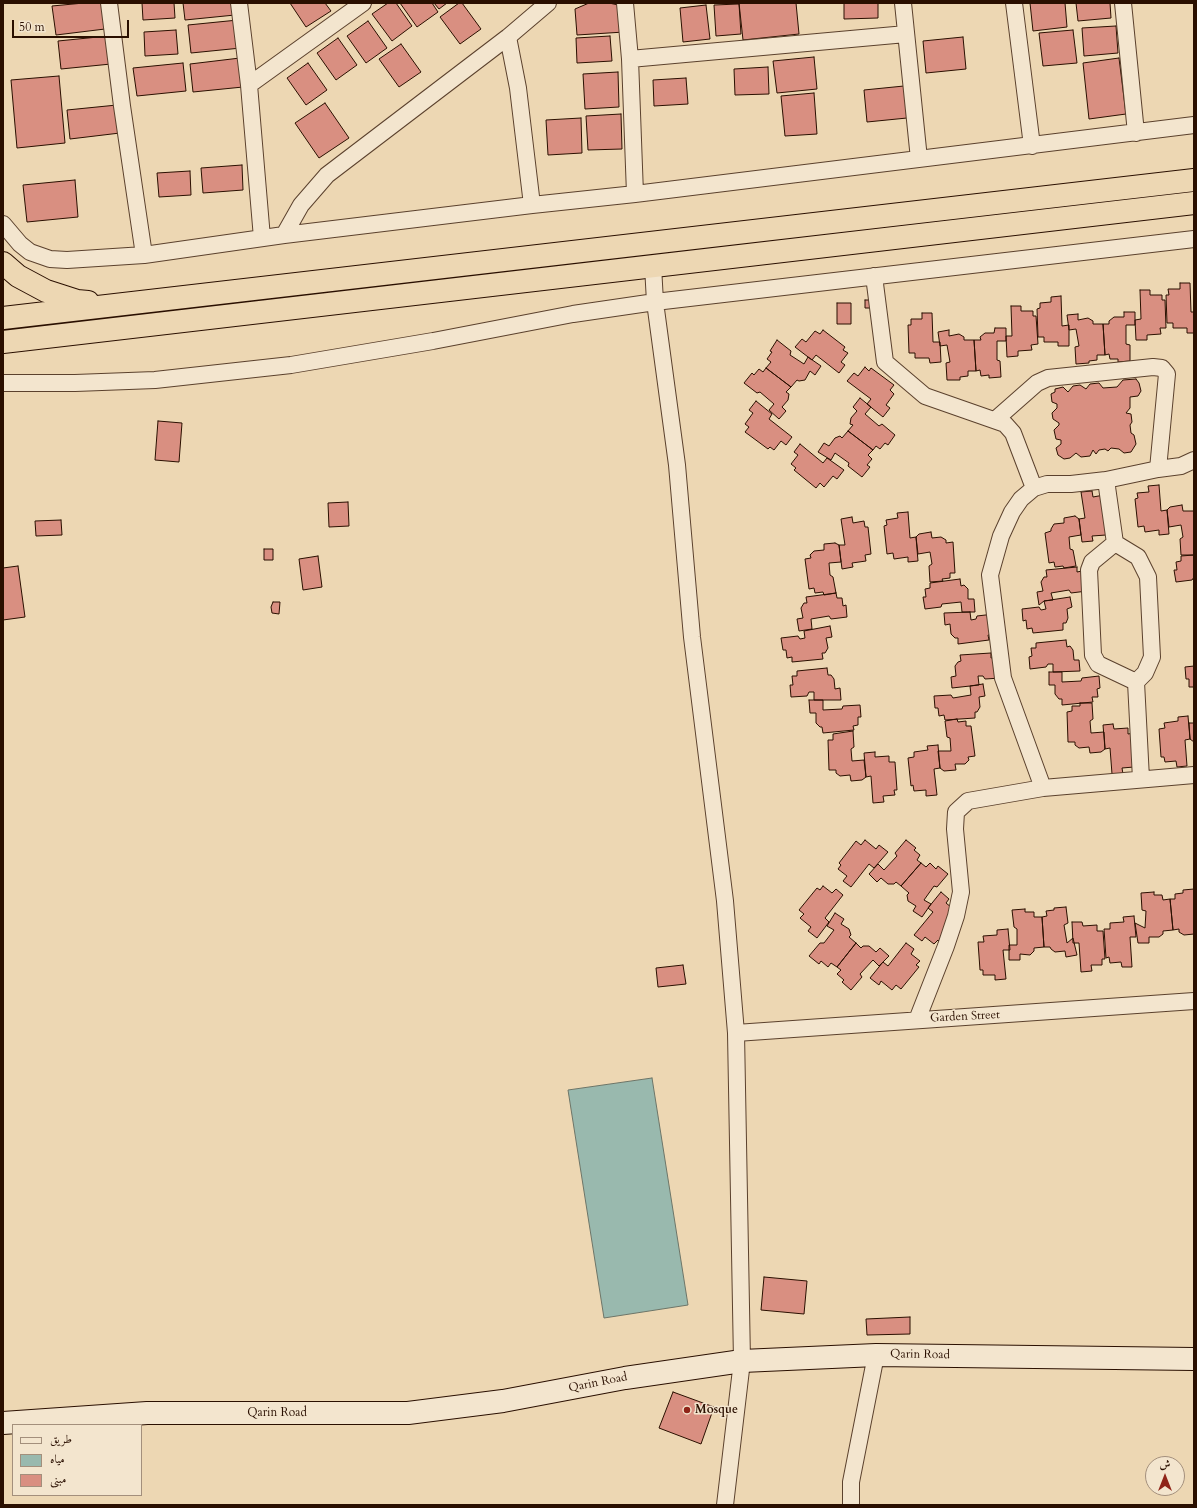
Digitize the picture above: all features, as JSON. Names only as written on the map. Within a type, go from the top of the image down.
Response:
[{"type":"highway","points":[[3,318],[1194,180]]},
{"type":"highway","points":[[3,342],[1194,203]]},
{"type":"highway","points":[[3,263],[18,276],[46,291],[77,301],[109,305]]},
{"type":"main road","name":"Qarin Road","points":[[3,1423],[147,1413],[408,1413],[488,1404],[625,1378],[742,1361],[876,1355],[1194,1359]]},
{"type":"street","points":[[110,3],[122,106],[144,255]]},
{"type":"street","points":[[239,3],[249,85],[262,238]]},
{"type":"street","points":[[249,85],[363,3]]},
{"type":"street","points":[[284,235],[301,205],[327,175],[508,37],[548,3]]},
{"type":"street","points":[[625,3],[630,59],[635,194]]},
{"type":"street","points":[[903,3],[919,159]]},
{"type":"street","points":[[1014,3],[1032,146]]},
{"type":"street","points":[[1122,3],[1136,133]]},
{"type":"street","points":[[630,59],[906,34]]},
{"type":"street","points":[[508,37],[518,88],[532,205]]},
{"type":"street","points":[[3,224],[20,244],[30,252],[50,259],[67,260],[144,255],[284,235],[635,194],[1194,125]]},
{"type":"street","points":[[3,383],[75,383],[155,380],[291,365],[433,341],[573,314],[655,302],[1194,240]]},
{"type":"street","points":[[653,266],[655,302],[677,465],[692,637],[725,900],[736,1033],[742,1361],[725,1505]]},
{"type":"street","points":[[874,276],[885,362],[925,396],[1005,424],[1013,433],[1034,488]]},
{"type":"street","points":[[995,420],[1037,383],[1048,378],[1153,367],[1162,368],[1167,374],[1158,468]]},
{"type":"street","points":[[1043,788],[1003,678],[990,576],[1001,536],[1012,512],[1021,499],[1034,488],[1048,484],[1071,484],[1106,480],[1158,468],[1181,466],[1194,460]]},
{"type":"street","points":[[1106,480],[1115,544]]},
{"type":"street","points":[[1115,544],[1092,562],[1089,570],[1093,655],[1098,664],[1136,682]]},
{"type":"street","points":[[1115,544],[1138,557],[1148,576],[1152,657],[1145,673],[1136,682],[1141,779]]},
{"type":"street","points":[[918,1020],[956,916],[961,892],[955,829],[956,812],[968,801],[1043,788],[1194,774]]},
{"type":"street","name":"Garden Street","points":[[736,1033],[1194,1001]]},
{"type":"street","points":[[851,1505],[852,1482],[876,1355]]},
{"type":"water","points":[[652,1078],[688,1305],[604,1318],[568,1090]]},
{"type":"building","points":[[103,3],[105,29],[56,35],[52,6]]},
{"type":"building","points":[[142,3],[174,3],[175,18],[143,20]]},
{"type":"building","points":[[183,3],[234,3],[235,15],[185,20]]},
{"type":"building","points":[[290,3],[325,3],[331,11],[306,27]]},
{"type":"building","points":[[388,3],[396,3],[412,26],[392,41],[372,14]]},
{"type":"building","points":[[400,3],[432,3],[438,12],[417,27]]},
{"type":"building","points":[[434,3],[447,3],[439,9]]},
{"type":"building","points":[[459,3],[462,3],[481,29],[460,44],[440,17]]},
{"type":"building","points":[[589,3],[609,3],[623,6],[624,32],[577,35],[575,9]]},
{"type":"building","points":[[739,3],[796,3],[799,34],[743,40]]},
{"type":"building","points":[[844,3],[878,3],[878,18],[844,19]]},
{"type":"building","points":[[1030,3],[1065,3],[1067,27],[1033,31]]},
{"type":"building","points":[[1076,3],[1110,3],[1111,18],[1078,21]]},
{"type":"building","points":[[739,4],[741,34],[716,36],[714,5]]},
{"type":"building","points":[[706,5],[710,39],[683,42],[680,8]]},
{"type":"building","points":[[238,20],[241,48],[191,53],[188,25]]},
{"type":"building","points":[[368,21],[387,48],[366,63],[347,36]]},
{"type":"building","points":[[1116,26],[1118,53],[1084,56],[1082,28]]},
{"type":"building","points":[[176,30],[178,54],[145,56],[144,32]]},
{"type":"building","points":[[1073,30],[1077,63],[1043,66],[1039,33]]},
{"type":"building","points":[[108,36],[111,64],[61,69],[58,41]]},
{"type":"building","points":[[610,36],[612,61],[577,63],[576,38]]},
{"type":"building","points":[[963,37],[966,69],[926,73],[923,41]]},
{"type":"building","points":[[338,38],[357,65],[336,80],[317,53]]},
{"type":"building","points":[[401,44],[421,72],[399,87],[379,59]]},
{"type":"building","points":[[814,57],[817,89],[777,93],[773,61]]},
{"type":"building","points":[[240,58],[243,87],[193,92],[190,64]]},
{"type":"building","points":[[1119,58],[1126,114],[1089,119],[1083,63]]},
{"type":"building","points":[[183,63],[186,91],[137,96],[133,68]]},
{"type":"building","points":[[308,63],[327,90],[306,105],[287,78]]},
{"type":"building","points":[[768,67],[769,94],[735,95],[734,69]]},
{"type":"building","points":[[618,72],[619,107],[585,109],[583,74]]},
{"type":"building","points":[[59,76],[65,143],[17,148],[11,80]]},
{"type":"building","points":[[686,78],[688,104],[654,106],[653,80]]},
{"type":"building","points":[[904,86],[907,118],[867,122],[864,90]]},
{"type":"building","points":[[814,93],[817,134],[785,136],[781,96]]},
{"type":"building","points":[[325,103],[349,138],[319,158],[295,123]]},
{"type":"building","points":[[117,105],[120,133],[70,139],[67,110]]},
{"type":"building","points":[[621,114],[622,149],[588,150],[586,116]]},
{"type":"building","points":[[581,118],[582,153],[548,155],[546,120]]},
{"type":"building","points":[[242,165],[243,190],[203,193],[201,168]]},
{"type":"building","points":[[190,171],[191,195],[159,197],[157,173]]},
{"type":"building","points":[[75,180],[78,217],[27,222],[23,185]]},
{"type":"building","points":[[1180,283],[1190,283],[1191,312],[1194,312],[1194,333],[1187,333],[1187,328],[1173,328],[1173,323],[1167,323],[1166,295],[1169,295],[1168,289],[1180,289]]},
{"type":"building","points":[[1140,290],[1150,290],[1150,295],[1162,295],[1162,300],[1165,300],[1166,328],[1160,328],[1161,334],[1147,335],[1147,340],[1136,340],[1135,320],[1141,319]]},
{"type":"building","points":[[1061,296],[1062,326],[1069,325],[1069,346],[1058,346],[1058,342],[1044,342],[1044,337],[1038,337],[1037,309],[1040,308],[1040,303],[1051,302],[1051,297]]},
{"type":"building","points":[[865,300],[876,300],[876,308],[865,308]]},
{"type":"building","points":[[837,303],[851,303],[851,324],[837,324]]},
{"type":"building","points":[[1011,306],[1021,306],[1021,311],[1033,311],[1033,316],[1036,316],[1038,344],[1031,345],[1032,350],[1018,351],[1018,356],[1007,357],[1006,336],[1012,336]]},
{"type":"building","points":[[1124,312],[1135,312],[1135,325],[1126,325],[1126,344],[1130,345],[1130,361],[1118,362],[1118,359],[1110,359],[1109,354],[1105,355],[1103,324],[1109,324],[1109,321],[1114,317],[1124,317]]},
{"type":"building","points":[[922,313],[932,313],[933,342],[940,342],[941,362],[930,363],[929,358],[915,358],[915,353],[909,353],[908,325],[911,325],[911,319],[922,319]]},
{"type":"building","points":[[1078,314],[1078,320],[1088,318],[1093,321],[1093,324],[1103,324],[1105,355],[1097,355],[1097,360],[1089,361],[1089,363],[1076,364],[1075,347],[1079,346],[1076,329],[1069,330],[1067,315]]},
{"type":"building","points":[[995,328],[1006,328],[1006,341],[997,341],[997,360],[1000,361],[1001,377],[989,378],[989,375],[981,376],[980,370],[976,371],[974,340],[981,340],[980,337],[985,333],[994,333]]},
{"type":"building","points":[[823,330],[845,347],[843,350],[848,353],[841,362],[845,365],[839,373],[816,355],[812,360],[795,347],[802,339],[806,342],[815,331],[820,334]]},
{"type":"building","points":[[949,330],[949,336],[959,334],[964,337],[964,340],[974,340],[976,371],[968,371],[968,376],[960,377],[960,380],[947,380],[946,363],[950,362],[947,345],[940,346],[938,332]]},
{"type":"building","points":[[777,340],[791,351],[790,355],[804,364],[808,357],[821,366],[815,375],[810,371],[805,380],[797,380],[791,387],[766,368],[771,362],[767,359],[772,352],[770,351]]},
{"type":"building","points":[[865,367],[869,371],[871,368],[894,385],[890,390],[894,394],[886,405],[890,408],[883,417],[867,404],[871,399],[847,381],[854,373],[858,376]]},
{"type":"building","points":[[766,368],[791,387],[786,392],[789,394],[788,400],[782,407],[786,411],[779,419],[769,410],[774,404],[760,392],[757,393],[744,383],[752,373],[754,375],[759,369],[763,372]]},
{"type":"building","points":[[1136,379],[1139,383],[1141,391],[1138,396],[1130,397],[1130,408],[1126,413],[1131,414],[1131,433],[1134,435],[1136,444],[1131,452],[1124,453],[1119,449],[1111,448],[1108,451],[1105,449],[1099,450],[1096,454],[1093,450],[1090,456],[1081,457],[1076,453],[1070,458],[1064,459],[1058,455],[1056,448],[1061,444],[1061,440],[1056,439],[1054,430],[1059,423],[1053,419],[1052,413],[1057,408],[1057,404],[1052,402],[1051,394],[1055,392],[1055,389],[1063,387],[1068,392],[1073,386],[1080,385],[1086,389],[1090,384],[1099,383],[1103,388],[1117,387],[1123,380]]},
{"type":"building","points":[[860,398],[871,407],[865,414],[879,426],[882,424],[895,435],[888,445],[885,443],[880,449],[876,446],[873,450],[848,431],[853,425],[850,424],[851,418],[857,411],[853,407]]},
{"type":"building","points":[[756,401],[772,414],[769,419],[792,437],[786,445],[781,441],[774,450],[770,447],[768,449],[745,432],[749,427],[745,424],[753,413],[749,410]]},
{"type":"building","points":[[158,421],[182,423],[179,462],[155,460]]},
{"type":"building","points":[[848,431],[873,450],[868,455],[872,459],[867,465],[870,467],[862,477],[848,466],[849,463],[835,453],[831,460],[818,452],[824,443],[829,446],[835,438],[840,436],[842,438]]},
{"type":"building","points":[[800,444],[823,463],[827,458],[844,470],[837,479],[833,476],[824,487],[820,483],[816,488],[794,470],[796,468],[791,464],[798,455],[794,452]]},
{"type":"building","points":[[1159,485],[1161,511],[1167,510],[1169,534],[1159,535],[1159,530],[1145,532],[1144,526],[1138,527],[1135,499],[1138,498],[1137,493],[1149,492],[1148,486]]},
{"type":"building","points":[[1092,491],[1093,497],[1104,495],[1106,535],[1092,536],[1093,541],[1082,542],[1079,519],[1085,518],[1081,492]]},
{"type":"building","points":[[348,502],[349,526],[329,527],[328,503]]},
{"type":"building","points":[[1182,505],[1183,511],[1194,511],[1194,555],[1181,555],[1180,539],[1183,537],[1181,525],[1169,527],[1167,510],[1170,507]]},
{"type":"building","points":[[908,512],[910,538],[916,537],[918,561],[908,562],[908,557],[894,559],[893,553],[887,554],[884,526],[887,525],[886,520],[898,518],[897,513]]},
{"type":"building","points":[[1075,516],[1079,519],[1081,535],[1069,537],[1070,549],[1073,550],[1076,566],[1064,568],[1063,566],[1055,567],[1054,562],[1049,563],[1045,533],[1051,531],[1054,524],[1064,523],[1064,518]]},
{"type":"building","points":[[852,517],[853,523],[864,521],[865,527],[868,527],[871,554],[865,555],[866,561],[852,563],[853,567],[842,569],[839,545],[845,545],[841,519]]},
{"type":"building","points":[[61,520],[62,535],[36,536],[35,521]]},
{"type":"building","points":[[931,532],[932,538],[941,537],[946,540],[946,543],[953,542],[955,573],[950,573],[950,578],[942,579],[943,581],[930,582],[929,566],[932,564],[930,552],[918,554],[916,537],[919,534]]},
{"type":"building","points":[[835,543],[839,545],[841,562],[829,563],[830,575],[833,577],[836,593],[824,595],[823,592],[815,593],[814,588],[809,589],[805,559],[811,558],[810,555],[814,551],[824,550],[824,544]]},
{"type":"building","points":[[264,549],[273,549],[273,560],[264,560]]},
{"type":"building","points":[[1194,555],[1194,577],[1192,580],[1176,582],[1174,570],[1177,570],[1176,562],[1181,561],[1181,556]]},
{"type":"building","points":[[318,556],[322,587],[303,590],[299,559]]},
{"type":"building","points":[[18,566],[25,617],[3,620],[3,568]]},
{"type":"building","points":[[1077,567],[1077,572],[1082,571],[1087,591],[1071,593],[1069,590],[1051,593],[1053,600],[1044,601],[1039,605],[1037,592],[1043,591],[1041,582],[1044,577],[1047,577],[1046,570]]},
{"type":"building","points":[[960,579],[961,586],[964,585],[968,589],[968,599],[974,599],[975,612],[962,612],[961,602],[942,604],[941,607],[925,609],[923,597],[926,597],[925,589],[930,588],[930,583]]},
{"type":"building","points":[[836,593],[837,598],[842,598],[843,606],[846,605],[847,617],[831,619],[829,616],[811,619],[812,629],[799,631],[797,619],[803,618],[801,608],[804,603],[807,603],[806,597]]},
{"type":"building","points":[[1070,597],[1072,607],[1067,609],[1068,618],[1066,623],[1063,623],[1063,630],[1033,633],[1032,628],[1027,629],[1026,620],[1023,621],[1022,609],[1039,607],[1041,610],[1046,609],[1044,601]]},
{"type":"building","points":[[273,602],[280,602],[279,614],[272,613],[271,607]]},
{"type":"building","points":[[970,612],[971,620],[976,619],[977,616],[994,614],[993,635],[988,635],[989,640],[958,644],[958,638],[955,638],[951,634],[950,624],[945,625],[944,613]]},
{"type":"building","points":[[830,626],[832,637],[826,638],[828,648],[825,653],[822,653],[823,659],[792,662],[792,657],[787,658],[786,650],[783,650],[781,638],[798,636],[800,639],[805,638],[804,631]]},
{"type":"building","points":[[1066,640],[1067,647],[1070,646],[1073,650],[1074,660],[1079,660],[1080,671],[1053,672],[1053,664],[1048,664],[1046,667],[1030,669],[1029,657],[1032,656],[1031,648],[1036,648],[1036,643]]},
{"type":"building","points":[[991,653],[991,658],[997,657],[1001,678],[985,679],[983,676],[978,676],[979,685],[952,688],[951,677],[956,676],[955,666],[961,661],[960,655]]},
{"type":"building","points":[[1194,666],[1194,687],[1189,687],[1189,679],[1186,679],[1185,667]]},
{"type":"building","points":[[827,668],[828,675],[831,675],[834,679],[835,689],[840,688],[841,700],[814,700],[814,692],[809,692],[807,696],[791,697],[790,685],[793,685],[792,676],[797,676],[797,671]]},
{"type":"building","points":[[1049,672],[1062,672],[1062,682],[1081,681],[1082,678],[1099,676],[1100,688],[1097,689],[1098,697],[1092,697],[1093,702],[1062,705],[1062,699],[1059,699],[1055,694],[1055,685],[1049,685]]},
{"type":"building","points":[[983,684],[985,696],[979,697],[980,707],[977,712],[975,712],[975,718],[945,720],[944,715],[939,716],[938,708],[935,708],[934,696],[951,695],[953,698],[971,695],[970,686]]},
{"type":"building","points":[[809,700],[823,700],[823,710],[842,709],[843,706],[860,705],[861,717],[858,717],[858,725],[853,726],[854,730],[823,733],[822,727],[816,723],[816,713],[810,713]]},
{"type":"building","points":[[1080,703],[1092,703],[1093,719],[1090,721],[1091,733],[1104,732],[1105,749],[1101,752],[1090,753],[1089,747],[1079,748],[1075,745],[1075,742],[1068,742],[1067,712],[1072,711],[1072,706],[1080,706]]},
{"type":"building","points":[[1188,716],[1190,739],[1185,740],[1187,766],[1177,767],[1176,761],[1165,762],[1164,757],[1161,757],[1159,729],[1165,728],[1164,723],[1178,721],[1178,717]]},
{"type":"building","points":[[957,719],[958,722],[966,721],[966,726],[971,726],[975,756],[968,757],[969,760],[965,764],[955,764],[956,770],[944,771],[940,768],[938,751],[951,751],[950,738],[947,737],[945,721]]},
{"type":"building","points":[[1189,723],[1194,723],[1194,742],[1190,739]]},
{"type":"building","points":[[1113,724],[1114,729],[1128,728],[1128,734],[1134,733],[1134,767],[1122,768],[1123,774],[1112,774],[1110,748],[1105,749],[1103,725]]},
{"type":"building","points":[[853,731],[854,747],[851,749],[852,761],[864,760],[866,777],[862,780],[851,781],[850,775],[840,776],[836,773],[836,770],[829,770],[828,740],[833,740],[833,734]]},
{"type":"building","points":[[938,745],[940,768],[934,769],[937,795],[926,796],[926,790],[914,791],[913,785],[911,786],[908,758],[914,757],[914,752],[928,750],[927,746]]},
{"type":"building","points":[[875,752],[875,757],[889,756],[889,762],[895,762],[897,790],[894,790],[895,795],[883,796],[884,802],[873,803],[871,776],[866,777],[864,753]]},
{"type":"building","points":[[865,840],[876,849],[879,845],[888,852],[874,868],[869,864],[851,887],[843,881],[847,876],[838,869],[841,865],[839,863],[856,841],[861,845]]},
{"type":"building","points":[[906,840],[916,848],[914,850],[920,855],[917,860],[921,863],[901,886],[896,882],[894,884],[888,884],[881,878],[877,882],[869,874],[878,864],[884,870],[897,856],[895,853]]},
{"type":"building","points":[[921,863],[926,867],[930,863],[936,869],[938,866],[948,874],[937,887],[934,886],[924,900],[931,904],[922,917],[913,911],[916,906],[908,901],[907,895],[909,893],[901,886]]},
{"type":"building","points":[[823,886],[832,893],[836,889],[843,895],[825,918],[829,922],[817,938],[808,931],[811,927],[800,918],[804,914],[799,910],[817,888],[820,890]]},
{"type":"building","points":[[1194,889],[1194,934],[1184,935],[1179,932],[1179,929],[1173,930],[1170,899],[1175,899],[1175,894],[1183,893],[1183,890]]},
{"type":"building","points":[[941,892],[949,899],[946,903],[957,912],[940,942],[938,940],[934,944],[925,937],[922,941],[914,935],[933,912],[928,908]]},
{"type":"building","points":[[1154,892],[1154,895],[1162,895],[1163,900],[1170,899],[1173,930],[1163,931],[1163,934],[1159,937],[1149,937],[1149,943],[1138,943],[1135,923],[1145,928],[1146,911],[1142,910],[1141,893]]},
{"type":"building","points":[[1066,907],[1068,923],[1064,925],[1067,943],[1073,938],[1077,955],[1066,957],[1065,951],[1055,952],[1050,947],[1044,947],[1042,917],[1047,916],[1046,911],[1054,910],[1054,908]]},
{"type":"building","points":[[1025,909],[1025,912],[1034,912],[1034,917],[1042,917],[1044,947],[1034,948],[1034,951],[1030,955],[1020,954],[1020,960],[1009,960],[1009,945],[1017,945],[1017,929],[1014,927],[1012,910]]},
{"type":"building","points":[[835,913],[844,919],[841,924],[849,929],[851,935],[849,937],[856,943],[837,967],[831,963],[828,967],[821,961],[819,964],[809,956],[820,943],[824,943],[834,930],[827,926]]},
{"type":"building","points":[[1134,916],[1136,937],[1130,937],[1132,967],[1122,967],[1121,962],[1110,963],[1109,957],[1106,958],[1104,929],[1110,929],[1110,923],[1124,922],[1123,917]]},
{"type":"building","points":[[1072,922],[1082,922],[1083,926],[1097,925],[1097,931],[1103,931],[1105,959],[1102,959],[1102,965],[1091,965],[1092,971],[1081,972],[1079,943],[1073,943]]},
{"type":"building","points":[[1008,929],[1010,950],[1003,950],[1006,979],[995,980],[995,975],[983,975],[983,970],[980,970],[978,942],[984,942],[983,936],[997,935],[997,930]]},
{"type":"building","points":[[856,943],[861,948],[863,946],[869,946],[876,952],[880,948],[889,956],[879,966],[873,960],[860,974],[862,977],[851,990],[842,982],[844,980],[837,974],[841,970],[837,967]]},
{"type":"building","points":[[906,943],[914,949],[911,954],[920,961],[916,965],[919,967],[901,989],[896,985],[892,990],[881,981],[879,985],[870,978],[883,962],[888,966]]},
{"type":"building","points":[[683,965],[686,984],[658,987],[656,968]]},
{"type":"building","points":[[764,1277],[807,1281],[804,1314],[761,1310]]},
{"type":"building","points":[[910,1317],[910,1334],[867,1335],[866,1319]]},
{"type":"building","points":[[673,1392],[714,1407],[701,1444],[659,1428]]},
{"type":"place","name":"Mosque","points":[[687,1410]]}]
